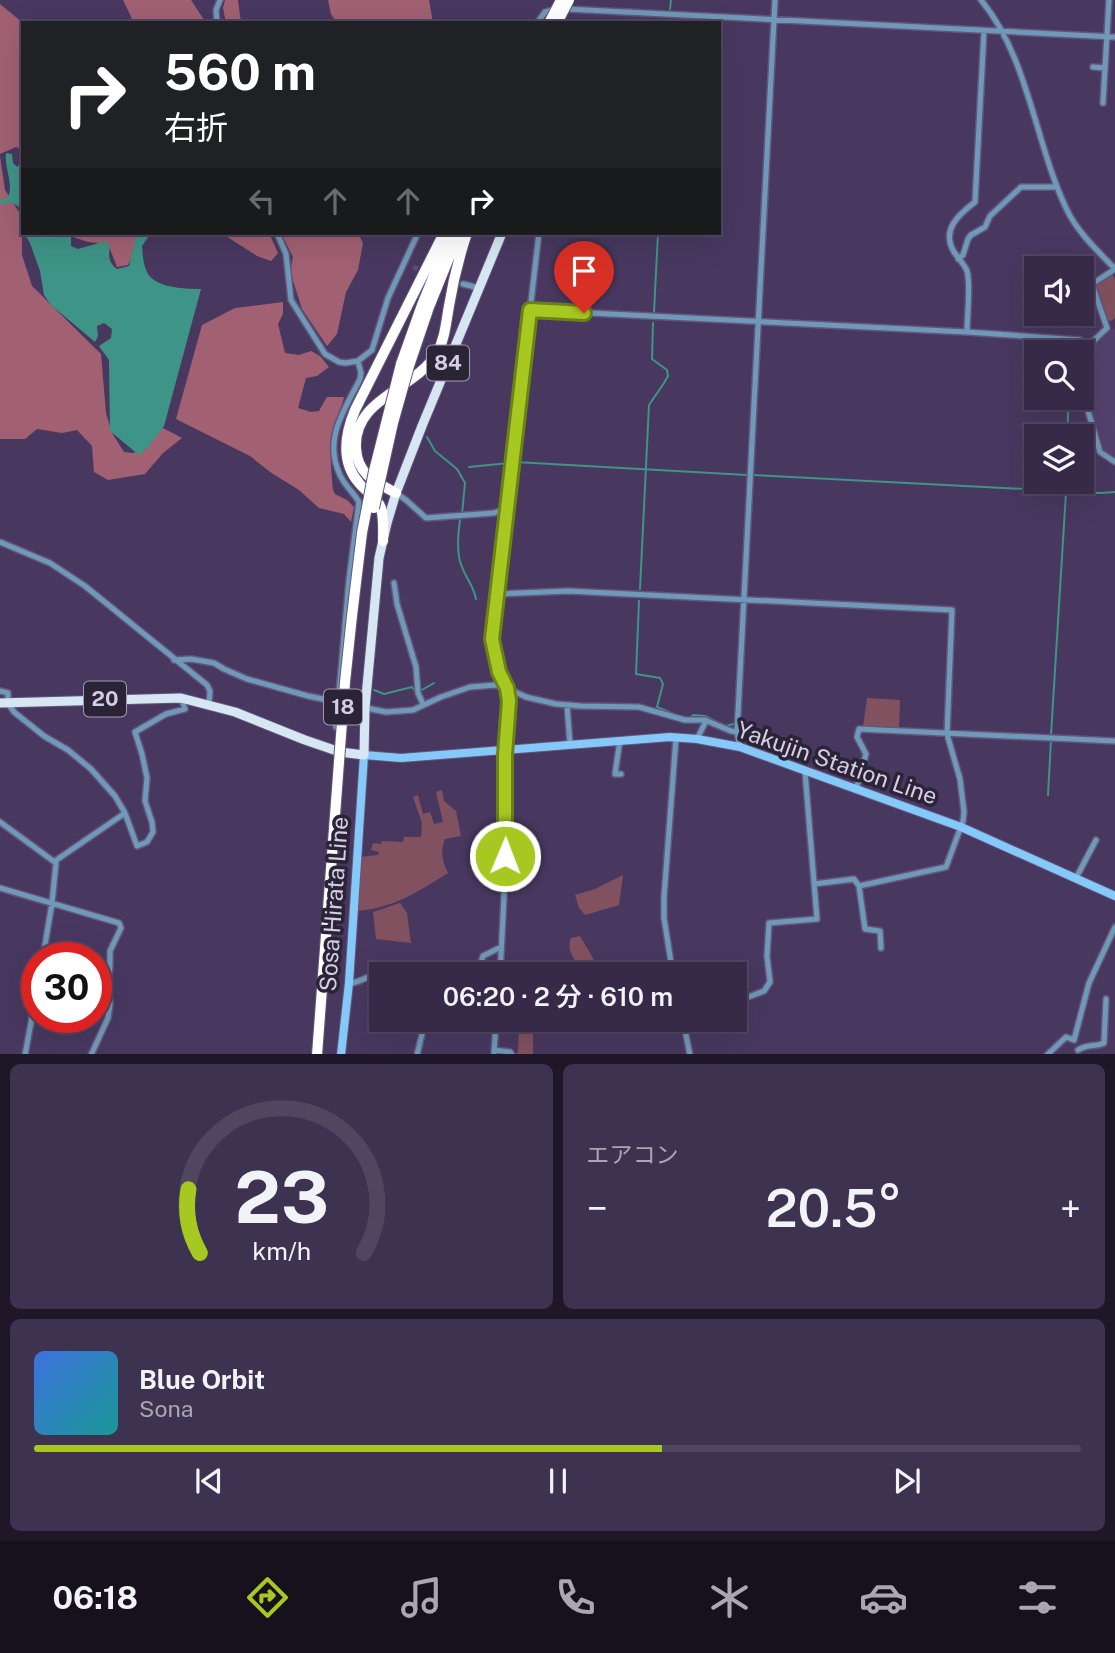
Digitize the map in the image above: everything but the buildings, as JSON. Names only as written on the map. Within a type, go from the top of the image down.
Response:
[{"type":"highway","points":[[550,21],[564,2]]},
{"type":"highway","points":[[559,21],[564,2]]},
{"type":"highway","points":[[383,541],[378,503],[359,485],[348,464],[345,450],[349,424],[443,235]]},
{"type":"highway","name":"18","points":[[317,1054],[345,682],[362,533],[386,422],[422,305],[450,235]]},
{"type":"highway","name":"18","points":[[323,1054],[351,680],[364,561],[405,365],[458,235]]},
{"type":"highway","points":[[396,494],[365,475],[357,457],[356,434],[366,414],[415,376],[436,354],[447,322],[459,256],[466,235]]},
{"type":"highway","points":[[369,493],[396,494]]},
{"type":"main road","name":"84","points":[[396,494],[501,235]]},
{"type":"main road","points":[[363,755],[379,558],[396,494]]},
{"type":"main road","name":"20","points":[[4,703],[181,698],[234,712],[328,748],[363,755]]},
{"type":"main road","name":"Yakujin Station Line","points":[[363,755],[401,758],[676,738],[740,747],[961,827],[1115,896]]},
{"type":"main road","name":"Sosa Hirata Line","points":[[341,1054],[349,983],[363,755]]},
{"type":"street","points":[[217,21],[216,10],[220,0]]},
{"type":"street","points":[[740,747],[737,732],[775,0]]},
{"type":"street","points":[[981,0],[1001,32],[1019,72],[1068,213],[1084,236],[1115,269],[1092,284],[1107,328]]},
{"type":"street","points":[[1103,103],[1109,0]]},
{"type":"street","points":[[538,21],[545,12],[564,2],[774,20],[1115,37]]},
{"type":"street","points":[[967,332],[967,270],[950,242],[951,229],[959,214],[975,202],[984,31]]},
{"type":"street","points":[[1093,67],[1105,68]]},
{"type":"street","points":[[958,259],[963,255],[971,235],[985,226],[990,216],[1021,187],[1057,187]]},
{"type":"street","points":[[278,235],[286,254],[291,300],[325,354],[339,362],[351,363],[368,354],[374,346],[388,298],[417,235]]},
{"type":"street","points":[[500,962],[506,835],[505,750],[509,701],[492,639],[539,235]]},
{"type":"street","points":[[404,264],[412,267]]},
{"type":"street","points":[[463,284],[479,288]]},
{"type":"street","points":[[530,310],[1080,340]]},
{"type":"street","points":[[1094,340],[1115,322]]},
{"type":"street","points":[[336,727],[359,502],[341,478],[333,440],[335,429],[362,373],[358,360]]},
{"type":"street","points":[[1088,410],[1100,452],[1115,462]]},
{"type":"street","points":[[396,494],[426,518],[494,513],[508,508]]},
{"type":"street","points":[[0,542],[50,563],[76,580],[207,685],[209,704]]},
{"type":"street","points":[[394,583],[397,604],[416,667],[418,693],[423,704]]},
{"type":"street","points":[[498,594],[568,592],[952,610],[947,734],[960,779],[964,812],[961,827],[946,867],[859,886]]},
{"type":"street","points":[[174,660],[191,659],[214,663],[247,678],[338,703],[386,712],[413,709],[470,687],[496,685],[526,697],[567,705],[639,707],[685,720],[706,720],[737,732]]},
{"type":"street","points":[[0,691],[8,693],[4,703],[44,736],[68,750],[115,796],[138,846],[147,842],[153,832],[145,801],[147,778],[135,732],[166,714],[185,709],[181,698]]},
{"type":"street","points":[[567,705],[570,744]]},
{"type":"street","points":[[697,739],[706,720]]},
{"type":"street","points":[[856,790],[866,754],[857,737],[859,729],[1115,741]]},
{"type":"street","points":[[671,962],[664,918],[664,897],[676,738]]},
{"type":"street","points":[[620,740],[615,774],[621,774]]},
{"type":"street","points":[[747,997],[764,991],[770,982],[767,956],[769,923],[817,919],[806,772]]},
{"type":"street","points":[[55,861],[125,813]]},
{"type":"street","points":[[0,821],[57,865],[46,942]]},
{"type":"street","points":[[1076,878],[1096,840]]},
{"type":"street","points":[[814,884],[854,878],[859,886],[864,929],[880,930],[881,948]]},
{"type":"street","points":[[0,888],[119,923],[121,928],[110,951],[108,1018],[91,1054]]},
{"type":"street","points":[[1106,999],[1104,1043],[1084,1046],[1078,1052],[1074,1040],[1089,983],[1115,927]]},
{"type":"street","points":[[1107,945],[1115,948]]},
{"type":"street","points":[[480,962],[483,956],[501,947]]},
{"type":"street","points":[[349,983],[369,976]]},
{"type":"street","points":[[417,1054],[423,1032]]},
{"type":"street","points":[[495,1032],[494,1052],[511,1054]]},
{"type":"street","points":[[685,1032],[690,1054]]},
{"type":"street","points":[[25,1054],[29,1033]]},
{"type":"street","points":[[1048,1054],[1066,1037],[1074,1040]]},
{"type":"shaded area","points":[[123,0],[191,0],[205,21],[133,21]]},
{"type":"shaded area","points":[[225,0],[238,0],[241,21],[226,21],[223,8]]},
{"type":"shaded area","points":[[328,0],[429,0],[433,21],[336,21]]},
{"type":"shaded area","points":[[0,4],[21,21],[21,149],[16,147],[0,154]]},
{"type":"shaded area","points":[[6,153],[12,154],[13,163],[17,167],[21,163],[21,210],[13,204],[1,205],[0,200],[8,197],[10,192]]},
{"type":"shaded area","points":[[0,156],[5,190],[21,215],[22,255],[32,286],[101,354],[106,413],[112,433],[124,452],[145,450],[154,434],[163,428],[182,438],[163,453],[145,474],[108,480],[94,472],[92,446],[77,430],[62,433],[37,429],[25,439],[0,439]]},
{"type":"shaded area","points":[[25,235],[71,235],[71,246],[78,249],[106,241],[110,246],[111,262],[117,269],[129,266],[136,236],[150,235],[142,246],[144,264],[152,279],[165,285],[201,289],[164,426],[139,455],[110,431],[109,360],[99,346],[111,338],[112,329],[104,323],[97,326],[98,336],[95,342],[51,305],[44,295],[40,271]]},
{"type":"shaded area","points":[[72,235],[142,235],[128,265],[117,267],[108,244]]},
{"type":"shaded area","points":[[224,235],[270,235],[278,253],[271,261],[257,256]]},
{"type":"shaded area","points":[[282,235],[359,235],[363,243],[358,270],[346,292],[337,334],[327,346],[302,309],[290,271],[293,257]]},
{"type":"shaded area","points":[[1112,274],[1115,279],[1115,318],[1111,321],[1107,320],[1096,288],[1097,283]]},
{"type":"shaded area","points":[[283,302],[283,314],[278,324],[285,353],[299,355],[311,351],[320,356],[329,367],[317,376],[306,378],[298,408],[311,412],[319,411],[327,397],[344,397],[333,428],[331,467],[335,494],[354,507],[351,522],[344,514],[319,508],[299,490],[250,456],[176,419],[202,325],[235,308]]},
{"type":"shaded area","points":[[1115,327],[1115,459],[1101,446],[1091,410],[1094,410],[1094,346]]},
{"type":"shaded area","points":[[867,698],[900,700],[899,729],[863,727]]},
{"type":"shaded area","points":[[442,790],[444,801],[456,811],[461,836],[445,839],[443,843],[442,856],[448,873],[395,902],[358,911],[361,857],[378,855],[379,852],[371,850],[373,843],[403,842],[404,837],[421,837],[422,823],[413,797],[418,795],[423,814],[430,812],[434,824],[443,822],[436,792]]},
{"type":"shaded area","points":[[623,875],[619,905],[585,915],[579,908],[575,895],[595,889]]},
{"type":"shaded area","points":[[400,903],[407,913],[411,943],[376,939],[373,912]]},
{"type":"shaded area","points":[[580,936],[594,962],[576,962],[571,953],[571,938]]},
{"type":"shaded area","points":[[519,1032],[533,1032],[533,1054],[516,1054]]},
{"type":"waterway","points":[[670,9],[671,0]]},
{"type":"waterway","points":[[654,312],[658,235]]},
{"type":"waterway","points":[[640,589],[649,405],[668,376],[667,370],[652,359],[653,323]]},
{"type":"waterway","points":[[1068,410],[1068,424]]},
{"type":"waterway","points":[[427,437],[435,451],[457,469],[465,483],[462,514]]},
{"type":"waterway","points":[[515,462],[747,475]]},
{"type":"waterway","points":[[469,467],[509,463]]},
{"type":"waterway","points":[[753,475],[1115,492]]},
{"type":"waterway","points":[[1051,735],[1066,494]]},
{"type":"waterway","points":[[460,520],[459,556],[476,599]]},
{"type":"waterway","points":[[639,601],[636,674],[660,678],[663,684],[657,707],[676,715]]},
{"type":"waterway","points":[[420,691],[434,683]]},
{"type":"waterway","points":[[374,690],[384,694],[412,687],[415,691]]},
{"type":"waterway","points":[[685,717],[705,716],[725,726],[734,724]]},
{"type":"waterway","points":[[1048,795],[1051,740]]},
{"type":"tunnel","points":[[413,267],[427,272]]},
{"type":"route","points":[[505,856],[505,755],[509,701],[492,639],[530,310],[584,313]]}]
